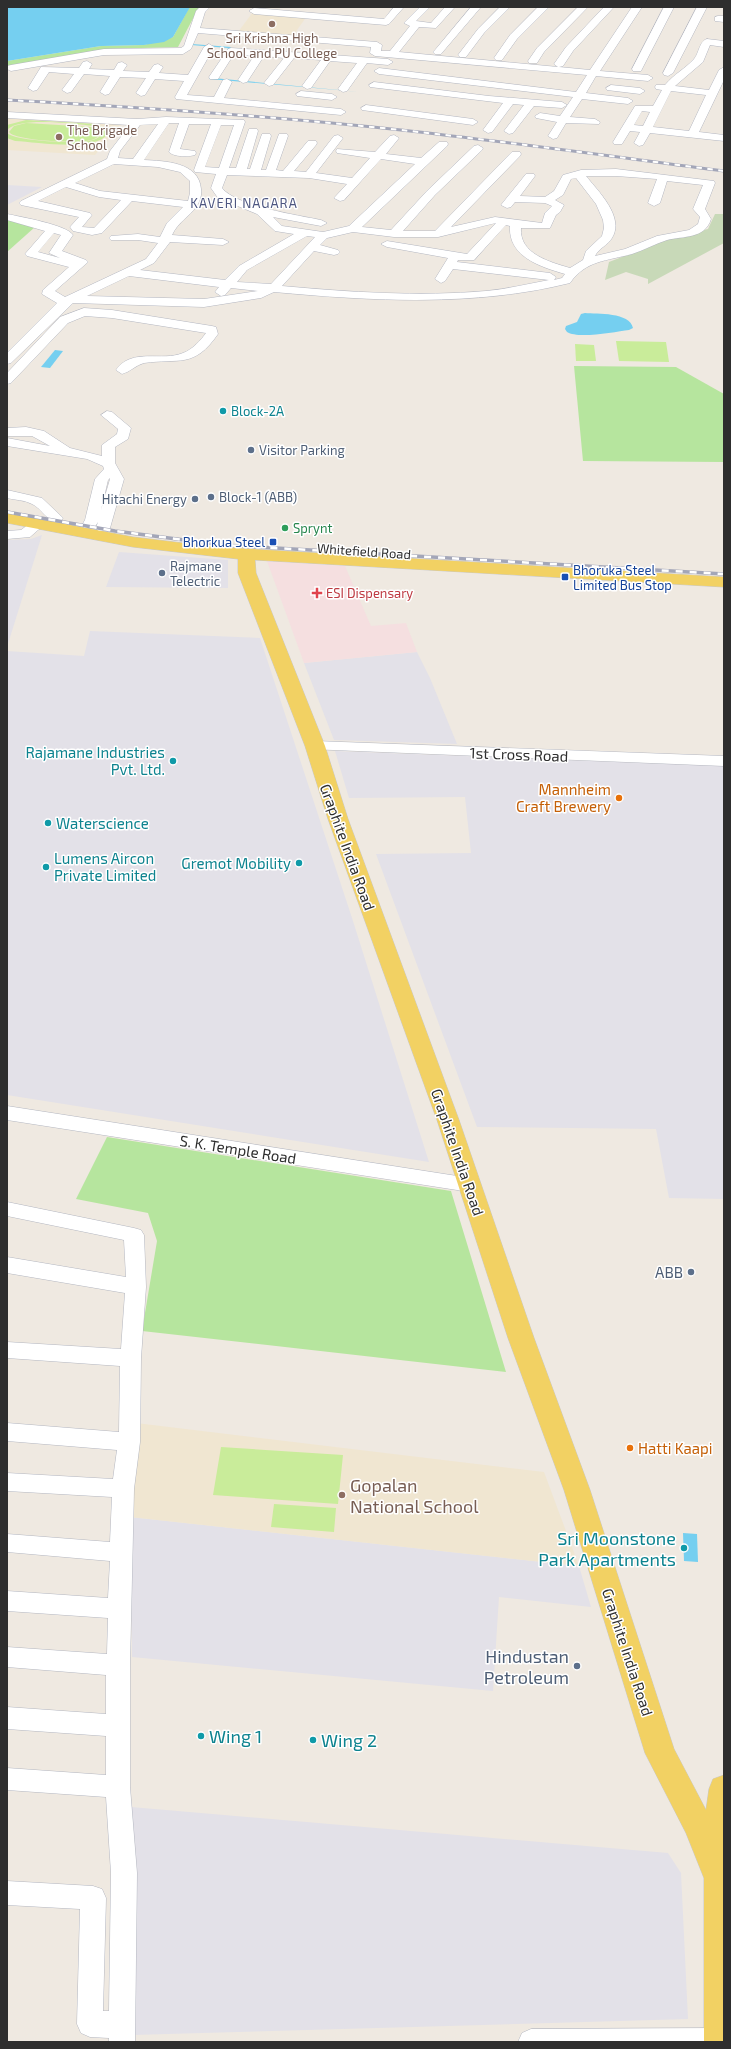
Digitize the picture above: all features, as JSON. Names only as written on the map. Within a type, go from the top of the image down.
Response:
[{"type":"main road","name":"Whitefield Road","points":[[7,508],[216,552],[567,574],[724,582]]},
{"type":"main road","name":"Whitefield Road","points":[[7,518],[132,542],[174,542],[724,571]]},
{"type":"main road","name":"Graphite India Road","points":[[246,553],[247,573],[314,746],[338,819],[419,1038],[521,1338],[577,1490],[660,1752],[722,1878]]},
{"type":"main road","points":[[720,2041],[722,1878],[721,1808],[724,1789]]},
{"type":"street","points":[[11,68],[94,53],[182,51],[188,47],[201,11],[205,7]]},
{"type":"street","points":[[256,104],[268,84],[291,52],[295,39],[315,7]]},
{"type":"street","points":[[254,11],[386,22],[399,7]]},
{"type":"street","points":[[425,7],[409,23],[416,24],[430,30],[450,7]]},
{"type":"street","points":[[438,52],[476,7]]},
{"type":"street","points":[[463,55],[481,31],[505,7]]},
{"type":"street","points":[[499,58],[504,49],[525,23],[544,7]]},
{"type":"street","points":[[533,61],[540,50],[583,7]]},
{"type":"street","points":[[559,64],[569,49],[610,7]]},
{"type":"street","points":[[593,86],[593,73],[637,7]]},
{"type":"street","points":[[637,69],[669,7]]},
{"type":"street","points":[[668,73],[702,7]]},
{"type":"street","points":[[395,50],[416,24]]},
{"type":"street","points":[[194,30],[238,30],[295,39],[377,45],[370,58],[343,89]]},
{"type":"street","points":[[311,51],[316,40]]},
{"type":"street","points":[[639,143],[668,88],[676,78],[698,55],[707,42],[724,44]]},
{"type":"street","points":[[387,45],[395,50]]},
{"type":"street","points":[[209,47],[180,97],[341,112]]},
{"type":"street","points":[[370,58],[395,50],[648,78]]},
{"type":"street","points":[[680,50],[718,61]]},
{"type":"street","points":[[141,93],[168,51]]},
{"type":"street","points":[[214,77],[231,51],[261,53],[291,52],[328,57],[370,58],[388,62],[379,71],[408,75],[431,83],[510,101],[576,107]]},
{"type":"street","points":[[105,92],[130,52]]},
{"type":"street","points":[[67,90],[94,53]]},
{"type":"street","points":[[243,80],[261,53]]},
{"type":"street","points":[[293,108],[328,57]]},
{"type":"street","points":[[408,75],[419,62]]},
{"type":"street","points":[[412,114],[431,83],[445,66]]},
{"type":"street","points":[[34,68],[190,78]]},
{"type":"street","points":[[33,88],[46,69]]},
{"type":"street","points":[[462,81],[472,69]]},
{"type":"street","points":[[692,135],[724,70]]},
{"type":"street","points":[[486,74],[640,91]]},
{"type":"street","points":[[374,85],[462,81],[628,101]]},
{"type":"street","points":[[217,100],[227,82]]},
{"type":"street","points":[[553,136],[563,120],[576,107],[579,95],[593,86]]},
{"type":"street","points":[[656,86],[712,93]]},
{"type":"street","points":[[304,90],[332,97]]},
{"type":"street","points":[[488,130],[510,101]]},
{"type":"street","points":[[509,131],[531,103]]},
{"type":"street","points":[[366,108],[473,122]]},
{"type":"street","points":[[618,142],[639,108],[656,110]]},
{"type":"street","points":[[7,115],[137,122],[166,120],[240,122],[234,136],[224,170],[216,188],[196,195],[129,198],[99,194],[66,184]]},
{"type":"street","points":[[540,116],[563,120],[595,122]]},
{"type":"street","points":[[136,162],[166,120]]},
{"type":"street","points":[[185,121],[174,152],[191,153]]},
{"type":"street","points":[[184,169],[205,121]]},
{"type":"street","points":[[112,161],[119,146],[137,122]]},
{"type":"street","points":[[7,360],[69,301],[150,261],[165,239],[171,225],[196,195],[208,171],[217,134],[222,122]]},
{"type":"street","points":[[627,127],[724,138]]},
{"type":"street","points":[[241,171],[253,131]]},
{"type":"street","points":[[217,134],[234,136]]},
{"type":"street","points":[[255,172],[266,136]]},
{"type":"street","points":[[270,173],[282,136]]},
{"type":"street","points":[[309,176],[338,138]]},
{"type":"street","points":[[340,198],[394,138]]},
{"type":"street","points":[[286,174],[312,143]]},
{"type":"street","points":[[353,229],[443,144]]},
{"type":"street","points":[[394,234],[431,193],[478,148]]},
{"type":"street","points":[[341,151],[424,162]]},
{"type":"street","points":[[437,234],[516,154]]},
{"type":"street","points":[[7,212],[112,161],[136,162],[184,169],[195,180],[196,195]]},
{"type":"street","points":[[208,171],[224,170],[286,174],[355,182]]},
{"type":"street","points":[[128,272],[270,290],[367,296],[473,295],[566,281],[568,276],[588,262],[628,252],[666,237],[696,231],[701,228],[706,217],[699,208],[710,183],[616,173],[578,175],[566,177],[558,193],[547,200]]},
{"type":"street","points":[[578,175],[604,207],[609,217],[607,238],[590,253],[588,262]]},
{"type":"street","points":[[451,260],[470,258],[500,220],[512,199],[530,176]]},
{"type":"street","points":[[654,203],[663,178]]},
{"type":"street","points":[[216,188],[222,196],[261,212],[279,229],[305,234],[323,235],[353,229],[394,234],[437,234],[500,220],[531,226],[546,226],[551,213],[556,210],[558,206],[547,200],[512,199]]},
{"type":"street","points":[[196,195],[261,212],[321,223]]},
{"type":"street","points":[[28,202],[86,215],[76,229],[92,232],[98,230],[129,198]]},
{"type":"street","points":[[7,217],[65,232],[67,235],[55,253],[82,262],[49,290],[48,294],[69,301],[204,303],[261,294],[275,287],[323,235]]},
{"type":"street","points":[[516,224],[514,231],[515,239],[519,247],[540,261],[568,276]]},
{"type":"street","points":[[53,228],[35,248],[32,255],[77,266]]},
{"type":"street","points":[[95,288],[216,296],[243,268],[305,234]]},
{"type":"street","points":[[415,249],[425,235]]},
{"type":"street","points":[[115,238],[138,237],[223,242]]},
{"type":"street","points":[[387,244],[415,249],[451,260],[568,276]]},
{"type":"street","points":[[311,247],[334,252]]},
{"type":"street","points":[[441,279],[451,260]]},
{"type":"street","points":[[7,380],[64,320],[84,312],[112,314],[212,330],[212,334],[186,357],[140,359],[130,363],[122,370]]},
{"type":"street","points":[[96,526],[92,520],[102,479],[109,466],[109,444],[123,436],[125,428],[107,415]]},
{"type":"street","points":[[7,432],[35,431],[45,435],[66,451]]},
{"type":"street","points":[[7,442],[91,456],[109,466]]},
{"type":"street","points":[[7,494],[36,501],[56,518]]},
{"type":"street","points":[[7,535],[25,534],[38,524]]},
{"type":"street","name":"1st Cross Road","points":[[314,746],[724,761]]},
{"type":"street","name":"S. K. Temple Road","points":[[7,1105],[468,1181]]},
{"type":"street","name":"S. K. Temple Road","points":[[7,1113],[468,1181]]},
{"type":"street","points":[[7,1209],[134,1235],[136,1287],[131,1358],[130,1442],[123,1489],[118,1665],[118,1787],[124,1873],[121,2033],[90,2024],[93,1898],[7,1894]]},
{"type":"street","points":[[7,1265],[136,1287]]},
{"type":"street","points":[[7,1350],[131,1358]]},
{"type":"street","points":[[7,1432],[130,1442]]},
{"type":"street","points":[[7,1482],[123,1489]]},
{"type":"street","points":[[7,1543],[121,1552]]},
{"type":"street","points":[[7,1600],[119,1609]]},
{"type":"street","points":[[7,1657],[118,1665]]},
{"type":"street","points":[[7,1718],[118,1726]]},
{"type":"street","points":[[7,1779],[118,1787]]},
{"type":"street","points":[[531,2042],[720,2041]]},
{"type":"shaded area","name":"Sri Krishna High School and PU College","points":[[253,12],[307,16],[292,37],[238,32]]},
{"type":"shaded area","name":"The Brigade School","points":[[7,117],[122,124],[95,155],[7,150]]},
{"type":"shaded area","points":[[7,185],[42,187],[7,205]]},
{"type":"shaded area","points":[[42,535],[7,647],[7,540],[31,539]]},
{"type":"shaded area","points":[[119,552],[228,560],[228,588],[106,587]]},
{"type":"shaded area","name":"ESI Dispensary","points":[[267,561],[345,566],[371,626],[406,623],[417,652],[304,663]]},
{"type":"shaded area","points":[[90,631],[260,638],[353,921],[429,1162],[7,1095],[7,651],[84,656]]},
{"type":"shaded area","points":[[417,652],[430,678],[457,744],[334,740],[304,663]]},
{"type":"shaded area","points":[[335,751],[724,766],[724,1199],[669,1198],[656,1129],[477,1127],[376,854],[471,853],[465,797],[349,798]]},
{"type":"shaded area","name":"Gopalan National School","points":[[136,1423],[544,1472],[579,1566],[130,1517]]},
{"type":"shaded area","points":[[130,1517],[579,1566],[591,1607],[499,1597],[493,1691],[132,1657]]},
{"type":"shaded area","points":[[131,1807],[668,1853],[681,1873],[688,2019],[133,2035]]},
{"type":"green space","points":[[199,7],[178,47],[105,49],[7,67],[7,61],[101,46],[144,45],[173,37],[189,8]]},
{"type":"green space","points":[[26,120],[96,124],[105,129],[108,134],[101,140],[91,143],[64,145],[15,141],[7,138],[7,133],[12,136],[33,140],[82,142],[95,139],[102,134],[99,128],[93,126],[47,122],[34,122],[12,126],[7,131],[7,125]]},
{"type":"green space","points":[[26,123],[92,127],[100,131],[100,134],[96,138],[90,140],[70,142],[33,139],[14,135],[9,132],[14,126]]},
{"type":"green space","points":[[715,214],[724,214],[724,243],[648,284],[648,279],[626,272],[605,280],[609,262],[674,237],[708,229]]},
{"type":"green space","points":[[7,218],[35,227],[7,252]]},
{"type":"green space","points":[[616,341],[666,342],[669,362],[619,361]]},
{"type":"green space","points":[[575,344],[594,345],[596,361],[576,361]]},
{"type":"green space","points":[[574,366],[676,367],[724,394],[724,462],[583,461]]},
{"type":"green space","points":[[107,1137],[451,1191],[506,1372],[142,1331],[157,1241],[148,1213],[76,1199]]},
{"type":"green space","points":[[221,1447],[343,1455],[338,1504],[213,1495]]},
{"type":"green space","points":[[274,1504],[336,1508],[334,1532],[271,1527]]},
{"type":"water","points":[[7,7],[190,7],[173,37],[164,42],[144,45],[101,46],[7,61]]},
{"type":"water","points":[[191,45],[231,47],[213,78],[360,92],[209,79],[228,48]]},
{"type":"water","points":[[585,313],[620,316],[631,323],[633,328],[629,330],[588,335],[572,334],[567,332],[565,329],[566,326],[577,322],[581,314]]},
{"type":"water","points":[[55,350],[63,351],[50,368],[41,367]]},
{"type":"water","points":[[683,1533],[697,1534],[698,1562],[684,1561]]},
{"type":"railway","points":[[7,100],[204,112],[303,120],[401,130],[724,171]]},
{"type":"railway","points":[[7,512],[115,531],[223,545],[724,574]]},
{"type":"place","name":"Sri Krishna High School and PU College","points":[[272,24]]},
{"type":"place","name":"The Brigade School","points":[[59,137]]},
{"type":"place","name":"Block-2A","points":[[223,411]]},
{"type":"place","name":"Visitor Parking","points":[[251,450]]},
{"type":"place","name":"Block-1 (ABB)","points":[[211,497]]},
{"type":"place","name":"Hitachi Energy","points":[[195,499]]},
{"type":"place","name":"Sprynt","points":[[285,528]]},
{"type":"place","name":"Bhorkua Steel","points":[[273,542]]},
{"type":"place","name":"Rajmane Telectric","points":[[162,573]]},
{"type":"place","name":"Bhoruka Steel Limited Bus Stop","points":[[565,577]]},
{"type":"place","name":"ESI Dispensary","points":[[317,593]]},
{"type":"place","name":"Rajamane Industries Pvt. Ltd.","points":[[173,761]]},
{"type":"place","name":"Mannheim Craft Brewery","points":[[619,798]]},
{"type":"place","name":"Waterscience","points":[[48,823]]},
{"type":"place","name":"Gremot Mobility","points":[[299,863]]},
{"type":"place","name":"Lumens Aircon Private Limited","points":[[46,867]]},
{"type":"place","name":"ABB","points":[[691,1272]]},
{"type":"place","name":"Hatti Kaapi","points":[[630,1448]]},
{"type":"place","name":"Gopalan National School","points":[[342,1495]]},
{"type":"place","name":"Sri Moonstone Park Apartments","points":[[684,1548]]},
{"type":"place","name":"Hindustan Petroleum","points":[[577,1666]]},
{"type":"place","name":"Wing 1","points":[[201,1736]]},
{"type":"place","name":"Wing 2","points":[[313,1740]]},
{"type":"district","name":"KAVERI NAGARA","points":[[244,203]]}]
